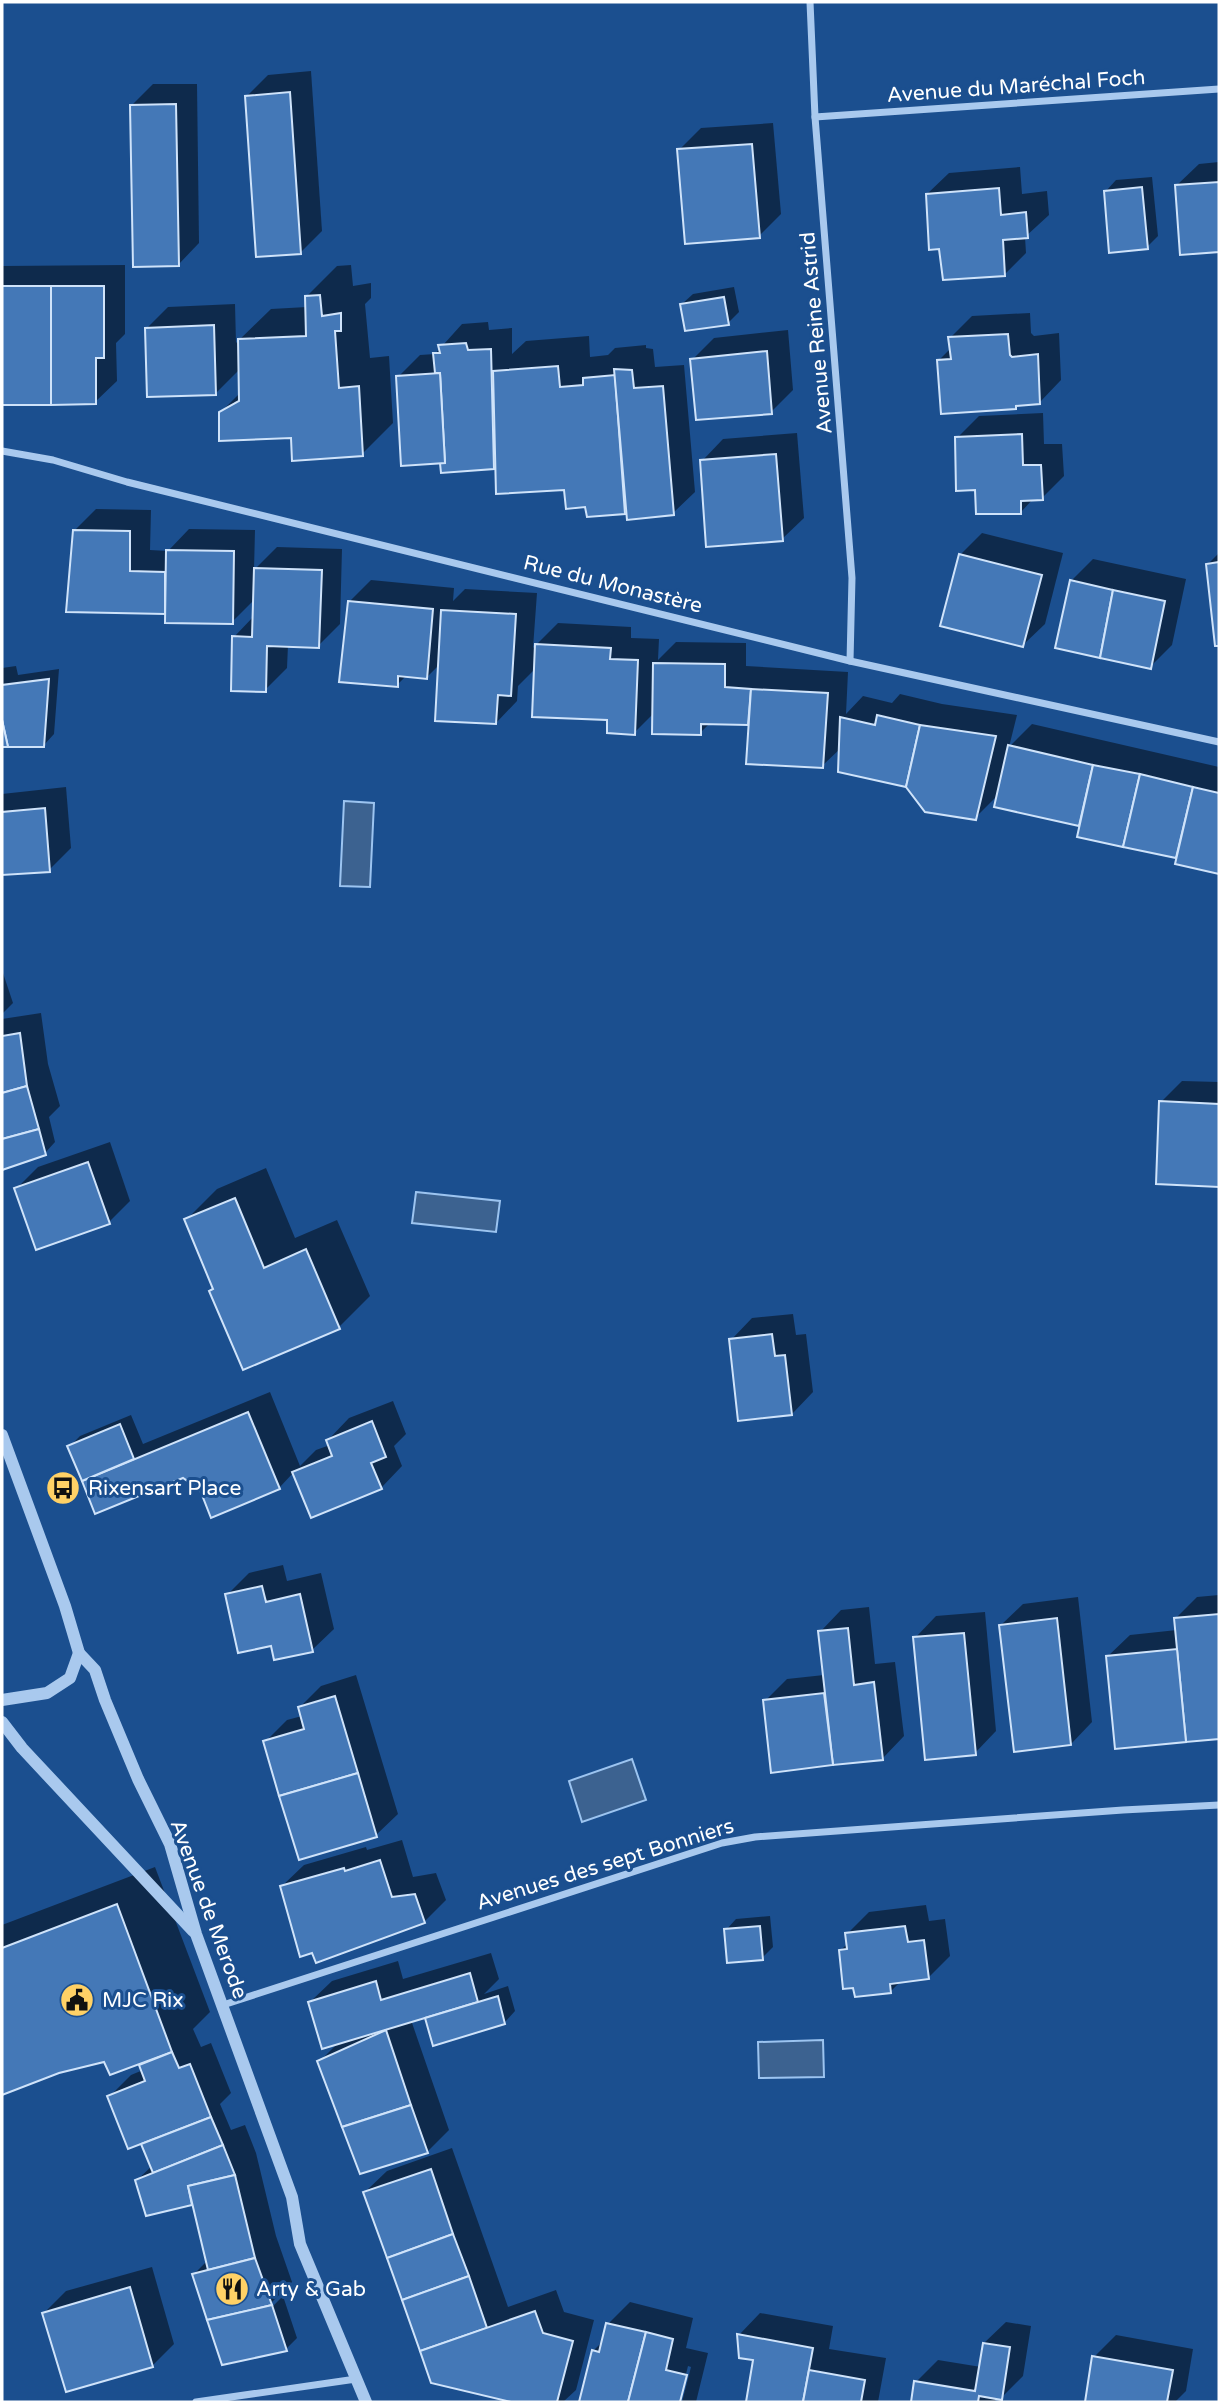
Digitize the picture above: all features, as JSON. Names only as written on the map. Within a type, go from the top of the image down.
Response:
[{"type":"street","name":"Avenue Reine Astrid","points":[[810,2],[816,117],[852,578],[850,661]]},
{"type":"street","name":"Avenue du Maréchal Foch","points":[[816,117],[1219,89]]},
{"type":"street","name":"Rue du Monastère","points":[[2,451],[53,460],[127,482],[850,661],[1219,742]]},
{"type":"street","name":"Avenue de Merode","points":[[2,1435],[65,1606],[79,1653],[95,1670],[138,1779],[170,1844],[196,1934],[292,2197],[300,2244],[366,2402]]},
{"type":"street","points":[[2,1700],[47,1693],[70,1678],[79,1653]]},
{"type":"street","points":[[2,1722],[22,1748],[196,1934]]},
{"type":"street","name":"Avenues des sept Bonniers","points":[[223,2005],[722,1843],[755,1837],[1219,1805]]},
{"type":"street","points":[[196,2402],[356,2379]]},
{"type":"water","points":[[344,801],[374,803],[370,887],[340,886]]},
{"type":"water","points":[[416,1192],[500,1201],[496,1232],[412,1223]]},
{"type":"water","points":[[632,1759],[646,1800],[582,1822],[569,1781]]},
{"type":"water","points":[[823,2040],[824,2077],[759,2078],[758,2042]]},
{"type":"building","points":[[290,92],[301,254],[256,257],[245,96]]},
{"type":"building","points":[[176,104],[179,266],[133,267],[130,105]]},
{"type":"building","points":[[752,144],[760,238],[685,244],[677,149]]},
{"type":"building","points":[[1219,182],[1219,252],[1180,255],[1175,185]]},
{"type":"building","points":[[1142,187],[1148,249],[1109,253],[1104,191]]},
{"type":"building","points":[[999,188],[1001,215],[1026,212],[1028,238],[1003,240],[1005,276],[943,280],[939,249],[929,250],[926,194]]},
{"type":"building","points":[[2,286],[51,286],[51,405],[2,405]]},
{"type":"building","points":[[51,286],[104,286],[104,358],[96,358],[96,404],[51,405]]},
{"type":"building","points":[[320,295],[322,316],[341,313],[341,331],[335,331],[339,388],[359,386],[363,456],[292,461],[291,438],[219,441],[219,412],[239,401],[238,339],[306,336],[305,296]]},
{"type":"building","points":[[724,297],[729,325],[685,331],[680,304]]},
{"type":"building","points":[[214,325],[216,395],[147,397],[145,328]]},
{"type":"building","points":[[1008,334],[1012,357],[1038,354],[1040,404],[1016,406],[1016,409],[941,414],[937,360],[951,359],[948,337]]},
{"type":"building","points":[[466,343],[468,350],[491,349],[494,469],[441,473],[440,463],[445,463],[440,373],[435,373],[433,353],[440,353],[438,345]]},
{"type":"building","points":[[767,351],[772,414],[696,420],[690,359]]},
{"type":"building","points":[[558,366],[560,387],[583,385],[583,378],[615,375],[625,514],[587,517],[585,507],[566,509],[564,490],[496,494],[493,371]]},
{"type":"building","points":[[614,369],[632,370],[634,388],[663,386],[674,515],[627,520]]},
{"type":"building","points":[[440,373],[445,463],[401,466],[396,376]]},
{"type":"building","points":[[1022,434],[1023,465],[1041,465],[1043,500],[1021,501],[1021,514],[976,514],[975,490],[956,491],[955,437]]},
{"type":"building","points":[[776,454],[783,541],[706,547],[700,460]]},
{"type":"building","points":[[73,530],[130,531],[130,571],[165,572],[165,614],[66,612]]},
{"type":"building","points":[[166,550],[234,551],[233,624],[165,623]]},
{"type":"building","points":[[959,554],[1042,575],[1023,647],[940,626]]},
{"type":"building","points":[[1219,562],[1219,646],[1215,646],[1206,564]]},
{"type":"building","points":[[254,568],[322,570],[319,648],[267,646],[266,692],[231,691],[232,636],[252,637]]},
{"type":"building","points":[[1070,580],[1113,590],[1100,658],[1055,648]]},
{"type":"building","points":[[1113,590],[1165,601],[1151,669],[1100,658]]},
{"type":"building","points":[[348,601],[433,609],[427,679],[398,676],[398,687],[339,682]]},
{"type":"building","points":[[441,610],[516,614],[511,696],[498,695],[496,724],[435,721]]},
{"type":"building","points":[[535,644],[611,648],[610,659],[638,660],[635,735],[607,733],[607,720],[532,717]]},
{"type":"building","points":[[653,663],[725,664],[725,687],[751,689],[748,725],[701,724],[701,735],[652,734]]},
{"type":"building","points":[[49,679],[44,747],[8,747],[2,720],[2,685]]},
{"type":"building","points":[[751,689],[828,693],[823,768],[746,764]]},
{"type":"building","points":[[877,715],[920,725],[906,787],[838,772],[840,717],[875,725]]},
{"type":"building","points":[[2,720],[8,747],[2,747]]},
{"type":"building","points":[[920,725],[996,736],[976,820],[925,812],[906,787]]},
{"type":"building","points":[[1008,745],[1093,765],[1079,826],[994,807]]},
{"type":"building","points":[[1093,765],[1140,774],[1123,847],[1077,837]]},
{"type":"building","points":[[1140,774],[1193,787],[1176,858],[1123,847]]},
{"type":"building","points":[[1193,787],[1219,793],[1219,874],[1175,864]]},
{"type":"building","points":[[45,808],[50,872],[2,875],[2,812]]},
{"type":"building","points":[[20,1033],[27,1086],[2,1093],[2,1036]]},
{"type":"building","points":[[27,1086],[39,1129],[2,1139],[2,1093]]},
{"type":"building","points":[[1159,1101],[1219,1104],[1219,1187],[1156,1184]]},
{"type":"building","points":[[39,1129],[46,1155],[2,1170],[2,1139]]},
{"type":"building","points":[[88,1162],[110,1224],[36,1250],[14,1188]]},
{"type":"building","points":[[235,1198],[264,1268],[306,1249],[340,1329],[243,1370],[209,1291],[213,1289],[184,1219]]},
{"type":"building","points":[[772,1334],[775,1356],[785,1355],[792,1415],[738,1421],[729,1339]]},
{"type":"building","points":[[248,1412],[280,1489],[211,1518],[200,1490],[183,1478],[95,1514],[82,1481]]},
{"type":"building","points":[[372,1421],[386,1457],[371,1463],[382,1489],[311,1518],[292,1472],[332,1456],[326,1440]]},
{"type":"building","points":[[120,1424],[134,1459],[82,1481],[67,1446]]},
{"type":"building","points":[[262,1586],[266,1602],[300,1594],[313,1652],[274,1660],[271,1646],[238,1653],[225,1594]]},
{"type":"building","points":[[1219,1614],[1219,1739],[1186,1742],[1174,1618]]},
{"type":"building","points":[[1057,1618],[1071,1745],[1014,1752],[999,1625]]},
{"type":"building","points":[[848,1628],[854,1685],[874,1682],[883,1760],[833,1765],[818,1631]]},
{"type":"building","points":[[964,1633],[976,1755],[925,1760],[913,1637]]},
{"type":"building","points":[[1177,1649],[1186,1742],[1115,1749],[1106,1656]]},
{"type":"building","points":[[824,1693],[833,1765],[771,1773],[763,1700]]},
{"type":"building","points":[[335,1696],[358,1773],[279,1796],[263,1741],[304,1729],[298,1707]]},
{"type":"building","points":[[358,1773],[377,1837],[299,1860],[279,1796]]},
{"type":"building","points":[[380,1860],[392,1897],[415,1894],[425,1923],[316,1963],[312,1953],[300,1957],[280,1886]]},
{"type":"building","name":"MJC Rix","points":[[117,1904],[172,2052],[110,2075],[104,2062],[59,2073],[2,2095],[2,1948]]},
{"type":"building","points":[[760,1926],[763,1960],[727,1963],[724,1929]]},
{"type":"building","points":[[905,1926],[908,1942],[924,1940],[929,1979],[890,1984],[891,1993],[855,1997],[853,1988],[843,1989],[839,1950],[847,1949],[845,1933]]},
{"type":"building","points":[[470,1973],[478,2002],[322,2049],[308,2002],[376,1981],[381,2000]]},
{"type":"building","points":[[498,1996],[505,2024],[433,2046],[425,2018]]},
{"type":"building","points":[[386,2030],[411,2105],[342,2127],[317,2061]]},
{"type":"building","points":[[172,2052],[179,2068],[190,2064],[211,2117],[128,2149],[107,2096],[145,2081],[139,2065]]},
{"type":"building","points":[[411,2105],[428,2153],[360,2174],[342,2127]]},
{"type":"building","points":[[211,2117],[223,2145],[153,2173],[141,2144]]},
{"type":"building","points":[[223,2145],[235,2175],[188,2186],[192,2205],[146,2216],[135,2180]]},
{"type":"building","points":[[431,2169],[453,2234],[387,2258],[363,2192]]},
{"type":"building","points":[[235,2175],[255,2258],[208,2270],[188,2186]]},
{"type":"building","points":[[453,2234],[469,2276],[402,2300],[387,2258]]},
{"type":"building","name":"Arty & Gab","points":[[255,2258],[272,2305],[207,2320],[192,2274]]},
{"type":"building","points":[[469,2276],[487,2328],[420,2351],[402,2300]]},
{"type":"building","points":[[130,2287],[153,2367],[66,2392],[42,2313]]},
{"type":"building","points":[[272,2305],[287,2351],[222,2365],[207,2320]]},
{"type":"building","points":[[535,2311],[543,2333],[573,2341],[557,2402],[511,2402],[431,2383],[420,2351]]},
{"type":"building","points":[[606,2323],[646,2332],[628,2402],[579,2402],[592,2350],[599,2352]]},
{"type":"building","points":[[646,2332],[673,2339],[666,2370],[687,2375],[680,2402],[628,2402]]},
{"type":"building","points":[[737,2334],[813,2348],[803,2402],[746,2402],[753,2360],[739,2358]]},
{"type":"building","points":[[983,2343],[1010,2347],[1002,2400],[979,2396],[978,2402],[911,2402],[914,2381],[975,2391]]},
{"type":"building","points":[[1092,2356],[1173,2370],[1167,2402],[1085,2402]]},
{"type":"building","points":[[809,2370],[865,2380],[861,2402],[803,2402]]},
{"type":"place","name":"Rixensart Place","points":[[63,1488]]},
{"type":"place","name":"MJC Rix","points":[[77,2000]]},
{"type":"place","name":"Arty & Gab","points":[[232,2289]]}]
